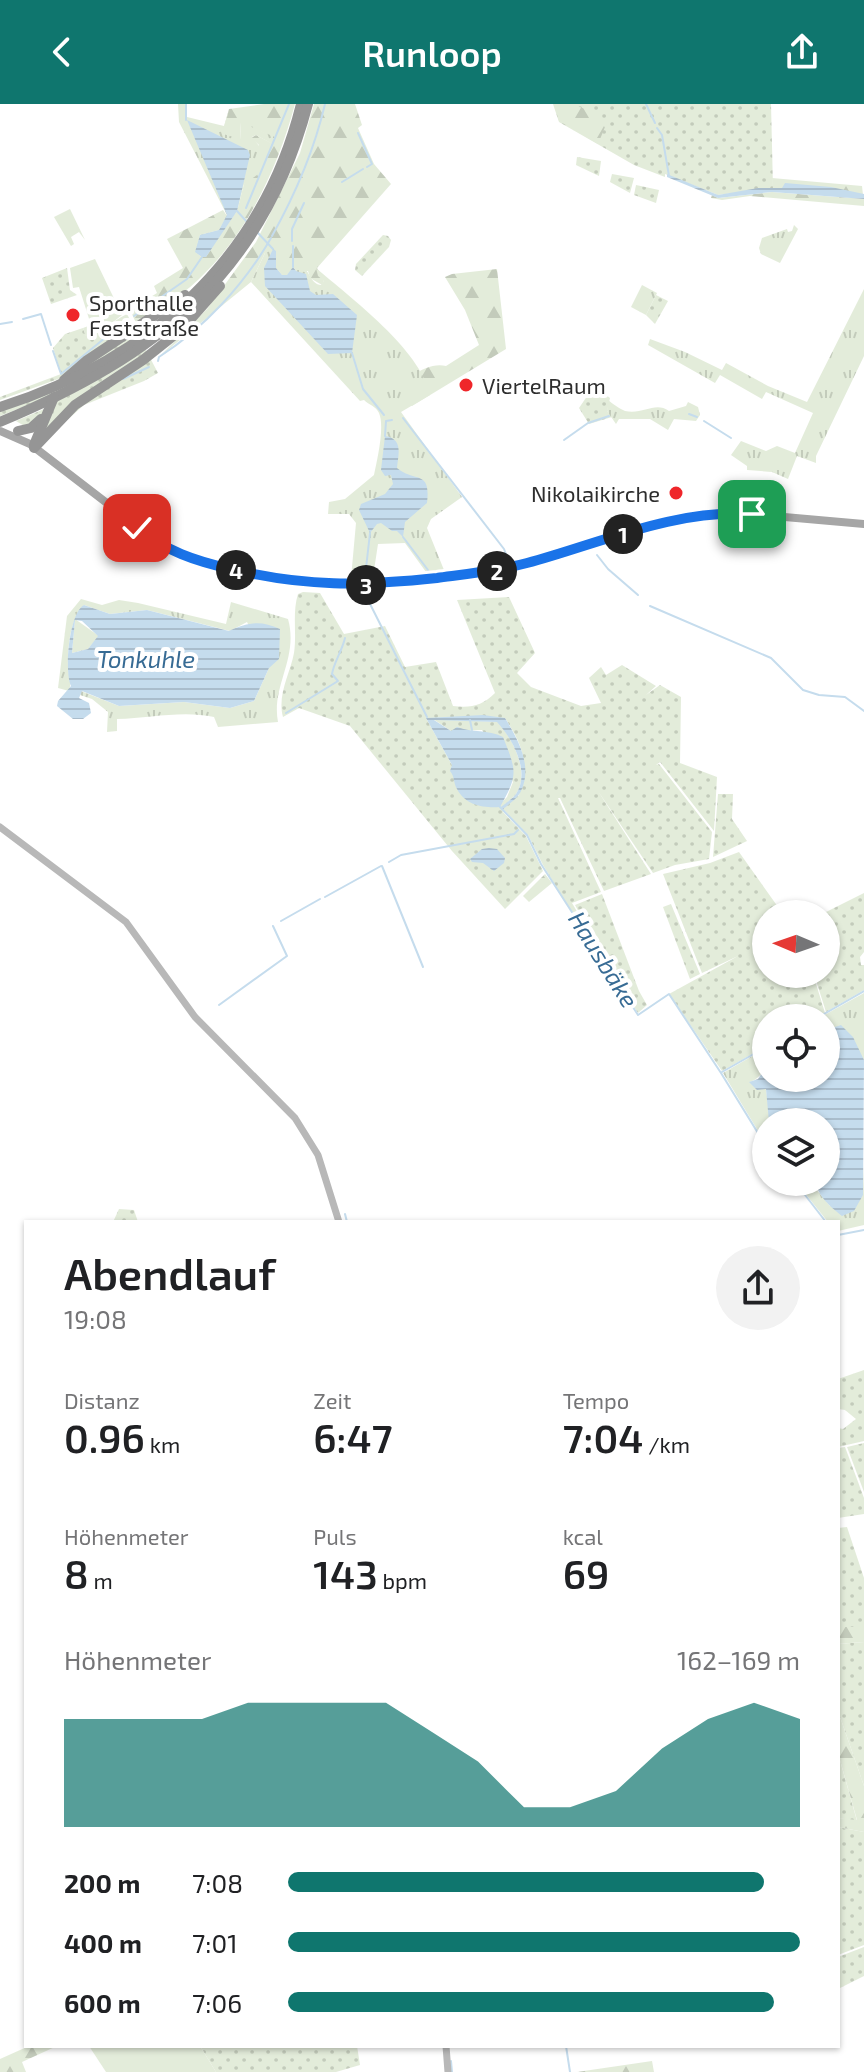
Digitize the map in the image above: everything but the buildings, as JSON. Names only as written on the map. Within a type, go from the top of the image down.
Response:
[{"type":"highway","points":[[256,222],[282,162],[301,104]]},
{"type":"highway","points":[[0,422],[71,390],[148,339],[199,300],[241,250],[285,172],[308,104]]},
{"type":"highway","points":[[0,407],[84,374],[148,339],[249,233]]},
{"type":"highway","points":[[32,446],[59,387],[70,372],[130,334],[148,339]]},
{"type":"highway","points":[[32,446],[75,405],[143,360],[148,339]]},
{"type":"highway","points":[[18,431],[31,428],[47,412]]},
{"type":"main road","points":[[0,422],[18,431],[32,446],[142,532],[174,553],[232,569],[300,582],[378,584],[494,571],[698,515],[752,514],[864,524]]},
{"type":"main road","points":[[0,431],[32,446]]},
{"type":"main road","points":[[0,827],[126,922],[201,1024],[295,1118],[318,1155],[338,1220]]},
{"type":"main road","points":[[446,2048],[448,2072]]},
{"type":"green space","points":[[178,104],[185,104],[187,117],[224,126],[229,109],[223,134],[241,139],[240,122],[277,138],[274,145],[256,135],[252,137],[263,151],[257,175],[244,184],[237,211],[206,257],[194,252],[200,235],[219,230],[227,215],[179,122]]},
{"type":"green space","points":[[295,104],[281,149],[249,215],[222,255],[198,280],[137,325],[130,310],[157,293],[154,286],[183,268],[167,239],[223,210],[227,216],[219,230],[200,235],[195,252],[202,257],[237,211],[259,145],[251,138],[256,135],[273,144],[276,138],[240,123],[241,140],[222,134],[229,109]]},
{"type":"green space","points":[[314,104],[355,104],[362,125],[358,128],[374,164],[391,184],[317,268],[324,281],[322,285],[310,278],[308,271],[296,271],[294,268],[287,275],[282,275],[276,268],[276,251],[265,253],[251,282],[159,357],[207,309],[256,242],[300,153]]},
{"type":"green space","points":[[553,104],[771,104],[773,188],[718,195],[665,174],[665,177],[634,165],[559,122]]},
{"type":"green space","points":[[554,104],[577,106],[597,115],[605,127],[598,144],[559,121]]},
{"type":"green space","points":[[577,157],[601,161],[599,176],[576,165]]},
{"type":"green space","points":[[612,174],[634,178],[630,193],[610,182]]},
{"type":"green space","points":[[772,178],[862,186],[863,195],[843,190],[773,188]]},
{"type":"green space","points":[[636,185],[659,190],[656,203],[634,195]]},
{"type":"green space","points":[[772,192],[864,199],[864,206],[750,196],[722,200],[711,198],[712,195],[718,198]]},
{"type":"green space","points":[[70,209],[85,240],[79,232],[71,237],[74,244],[71,246],[54,217]]},
{"type":"green space","points":[[794,225],[798,229],[780,263],[761,254],[762,238],[787,229],[788,232],[792,231]]},
{"type":"green space","points":[[383,235],[391,240],[389,247],[362,276],[355,270],[356,264]]},
{"type":"green space","points":[[274,243],[276,268],[282,275],[287,275],[293,267],[296,271],[303,267],[321,285],[324,281],[318,276],[316,268],[383,326],[413,360],[424,378],[430,395],[401,412],[462,497],[431,519],[427,528],[444,570],[426,572],[405,543],[378,544],[373,577],[351,578],[356,523],[349,514],[328,514],[329,502],[345,499],[374,475],[381,419],[376,409],[364,400],[360,401],[251,282],[265,253]]},
{"type":"green space","points":[[95,259],[122,315],[103,330],[86,337],[83,328],[91,325],[79,287],[73,288],[70,268]]},
{"type":"green space","points":[[67,268],[70,290],[77,295],[51,304],[42,278]]},
{"type":"green space","points":[[497,269],[506,349],[412,406],[386,393],[423,369],[446,366],[479,345],[465,310],[445,277]]},
{"type":"green space","points":[[642,285],[657,293],[646,315],[631,307]]},
{"type":"green space","points":[[864,289],[864,356],[816,456],[816,463],[797,456],[788,479],[772,472],[747,470],[747,466],[731,455],[741,441],[766,451],[777,446],[795,453],[813,413],[766,392],[762,399],[720,375],[715,383],[648,345],[650,339],[722,370],[726,363],[768,386],[807,402]]},
{"type":"green space","points":[[656,295],[668,301],[655,324],[646,315]]},
{"type":"green space","points":[[127,314],[158,373],[84,405],[46,439],[16,421],[44,409],[51,396],[0,416],[0,412],[61,378],[0,400],[0,397],[61,374],[53,348],[65,334],[83,328],[86,336]]},
{"type":"green space","points":[[594,386],[610,398],[607,411],[612,417],[589,424],[579,408]]},
{"type":"green space","points":[[608,400],[631,412],[659,407],[669,411],[686,406],[688,402],[698,407],[700,415],[696,421],[674,419],[668,430],[650,419],[619,419],[616,424],[607,411]]},
{"type":"green space","points":[[320,593],[344,634],[385,626],[405,667],[436,662],[453,706],[476,705],[495,693],[457,600],[509,597],[535,653],[517,673],[531,687],[581,706],[601,703],[589,678],[601,667],[606,675],[622,665],[656,686],[646,695],[660,685],[681,697],[680,763],[717,777],[714,831],[660,762],[656,765],[659,764],[712,832],[709,859],[675,865],[653,873],[598,791],[651,874],[604,891],[558,798],[601,892],[572,903],[588,930],[584,933],[528,835],[504,810],[526,836],[543,871],[505,909],[452,851],[350,726],[299,708],[283,717],[282,701],[294,653],[298,594]],"holes":[[[426,718],[505,718],[517,738],[523,772],[519,795],[502,808],[520,786],[521,766],[514,746],[498,722],[433,719],[451,731],[482,730],[513,782],[501,803],[452,765]]]},
{"type":"green space","points":[[81,599],[102,605],[119,600],[138,603],[226,624],[231,602],[288,619],[290,646],[278,696],[278,722],[218,727],[214,717],[166,715],[117,719],[117,731],[107,732],[108,712],[92,699],[80,695],[81,691],[119,706],[184,702],[230,708],[254,701],[269,668],[247,622],[230,631],[147,610],[110,614],[84,605],[71,633],[69,691],[58,688],[67,616]]},
{"type":"green space","points":[[75,619],[99,636],[88,649],[72,653]]},
{"type":"green space","points":[[718,794],[733,794],[732,819],[747,841],[713,857]]},
{"type":"green space","points":[[739,852],[773,900],[752,900],[752,988],[817,988],[822,1004],[752,1004],[752,1054],[722,1071],[669,994],[738,956],[702,973],[663,874],[710,863]]},
{"type":"green space","points":[[545,874],[552,883],[529,902],[523,896]]},
{"type":"green space","points":[[864,893],[864,952],[860,957],[861,965],[864,965],[864,990],[840,1004],[823,1004],[818,988],[840,988],[840,905]]},
{"type":"green space","points":[[602,894],[647,1005],[638,1013],[586,935],[590,932],[575,905]]},
{"type":"green space","points":[[671,904],[700,974],[690,979],[663,907]]},
{"type":"green space","points":[[864,993],[864,1060],[840,1032],[840,1006]]},
{"type":"green space","points":[[752,1056],[752,1092],[766,1092],[769,1108],[752,1108],[752,1121],[723,1073]]},
{"type":"green space","points":[[864,1165],[864,1225],[840,1231],[840,1220],[826,1220],[807,1196],[822,1196],[830,1206],[863,1195]]},
{"type":"green space","points":[[119,1209],[134,1210],[137,1220],[114,1220]]},
{"type":"green space","points":[[864,1370],[864,1441],[840,1447],[840,1428],[856,1419],[840,1409],[840,1378]]},
{"type":"green space","points":[[864,1443],[864,1492],[847,1447]]},
{"type":"green space","points":[[845,1447],[864,1498],[864,1514],[840,1518],[840,1448]]},
{"type":"green space","points":[[847,1527],[864,1578],[864,1627],[840,1627],[840,1528]]},
{"type":"green space","points":[[840,1627],[864,1627],[864,1642],[840,1644]]},
{"type":"green space","points":[[864,1642],[864,1786],[840,1717],[840,1644]]},
{"type":"green space","points":[[840,1717],[864,1786],[864,1832],[840,1827],[840,1818],[857,1820],[840,1760]]},
{"type":"green space","points":[[840,1760],[857,1821],[840,1818]]},
{"type":"green space","points":[[840,1827],[864,1832],[864,1945],[840,1954]]},
{"type":"green space","points":[[864,1947],[864,1976],[840,1988],[840,1956]]},
{"type":"green space","points":[[25,2048],[53,2048],[22,2062],[26,2072],[0,2072],[0,2059]]},
{"type":"green space","points":[[90,2048],[201,2048],[216,2072],[106,2072]]},
{"type":"green space","points":[[201,2048],[357,2048],[360,2065],[336,2072],[216,2072]]},
{"type":"green space","points":[[652,2061],[654,2072],[577,2072]]},
{"type":"water","points":[[187,120],[248,150],[250,155],[237,211],[206,257],[195,252],[200,235],[219,230],[227,215]]},
{"type":"water","points":[[667,174],[718,195],[758,188],[782,188],[785,183],[831,187],[864,194],[864,199],[772,192],[718,198],[667,177]]},
{"type":"water","points":[[273,249],[276,251],[276,268],[282,275],[287,275],[293,267],[306,274],[310,291],[316,295],[333,294],[357,315],[352,353],[328,354],[265,286],[264,268]]},
{"type":"water","points":[[385,436],[397,444],[397,468],[420,478],[427,485],[427,503],[405,522],[403,537],[381,523],[370,533],[359,510],[361,504],[385,494],[393,484],[391,475],[385,476],[381,470]]},
{"type":"water","name":"Tonkuhle","points":[[84,605],[110,614],[147,610],[229,631],[248,624],[267,624],[280,629],[279,659],[269,668],[254,701],[230,708],[184,702],[119,706],[82,691],[79,698],[89,703],[91,713],[83,719],[73,719],[57,706],[71,686],[69,643],[71,630],[75,619]],"holes":[[[75,620],[82,621],[98,636],[88,649],[72,653]]]},
{"type":"water","points":[[483,715],[505,718],[525,762],[521,791],[503,809],[501,807],[516,794],[520,785],[521,766],[514,746],[497,722],[434,720],[451,731],[457,727],[503,737],[513,766],[513,780],[500,807],[488,807],[476,805],[461,795],[450,771],[452,765],[426,718]]},
{"type":"water","points":[[482,849],[497,849],[505,858],[504,863],[494,871],[470,859]]},
{"type":"water","points":[[840,1025],[853,1037],[864,1060],[863,1195],[854,1211],[842,1216],[822,1196],[840,1196],[840,1108],[768,1108],[766,1092],[840,1092]]},
{"type":"waterway","name":"Hausbäke","points":[[186,104],[186,120]]},
{"type":"waterway","points":[[246,208],[289,104]]},
{"type":"waterway","points":[[272,236],[303,172],[325,104]]},
{"type":"waterway","points":[[646,104],[655,123]]},
{"type":"waterway","points":[[657,128],[662,135],[669,176]]},
{"type":"waterway","points":[[358,133],[372,164],[367,167]]},
{"type":"waterway","points":[[342,182],[363,169]]},
{"type":"waterway","points":[[292,241],[292,229],[304,203]]},
{"type":"waterway","name":"Hausbäke","points":[[237,211],[247,222]]},
{"type":"waterway","name":"Hausbäke","points":[[257,232],[273,249]]},
{"type":"waterway","points":[[158,361],[222,304],[271,238]]},
{"type":"waterway","points":[[293,246],[293,267]]},
{"type":"waterway","points":[[134,316],[187,279],[202,257]]},
{"type":"waterway","points":[[23,319],[41,314],[51,345]]},
{"type":"waterway","points":[[0,324],[12,322]]},
{"type":"waterway","points":[[53,351],[61,374],[122,324]]},
{"type":"waterway","name":"Hausbäke","points":[[352,353],[363,389],[384,415]]},
{"type":"waterway","points":[[123,379],[149,367]]},
{"type":"waterway","points":[[689,414],[697,417]]},
{"type":"waterway","points":[[564,440],[588,423],[609,416]]},
{"type":"waterway","points":[[403,418],[504,549],[508,559]]},
{"type":"waterway","name":"Hausbäke","points":[[385,436],[386,421],[392,420]]},
{"type":"waterway","points":[[704,421],[731,438]]},
{"type":"waterway","name":"Hausbäke","points":[[365,577],[370,533]]},
{"type":"waterway","points":[[403,537],[428,570]]},
{"type":"waterway","points":[[597,555],[638,595]]},
{"type":"waterway","name":"Hausbäke","points":[[364,592],[427,717]]},
{"type":"waterway","points":[[650,606],[771,658],[803,690],[845,697],[864,711]]},
{"type":"waterway","points":[[286,713],[338,681],[332,674],[345,638]]},
{"type":"waterway","points":[[470,720],[472,730]]},
{"type":"waterway","name":"Hausbäke","points":[[500,807],[527,835],[541,864],[638,1015],[669,994],[752,1123]]},
{"type":"waterway","points":[[389,862],[401,855],[514,834],[518,830]]},
{"type":"waterway","points":[[325,897],[381,866]]},
{"type":"waterway","points":[[382,866],[423,967]]},
{"type":"waterway","points":[[281,921],[320,899]]},
{"type":"waterway","points":[[219,1005],[287,956],[273,926]]},
{"type":"waterway","points":[[840,1005],[864,991]]},
{"type":"waterway","points":[[722,1072],[752,1055]]},
{"type":"waterway","name":"Hausbäke","points":[[806,1196],[824,1220]]},
{"type":"waterway","points":[[345,1214],[346,1220]]},
{"type":"waterway","name":"Hausbäke","points":[[840,1235],[864,1230]]},
{"type":"waterway","points":[[566,2048],[570,2072]]},
{"type":"waterway","points":[[451,2061],[452,2072]]},
{"type":"place","name":"Sporthalle Feststraße","points":[[73,315]]},
{"type":"place","name":"ViertelRaum","points":[[466,385]]},
{"type":"place","name":"Nikolaikirche","points":[[676,493]]},
{"type":"route","points":[[137,528],[168,550],[202,562],[270,578],[351,585],[489,572],[685,517],[720,513],[752,514]]}]
